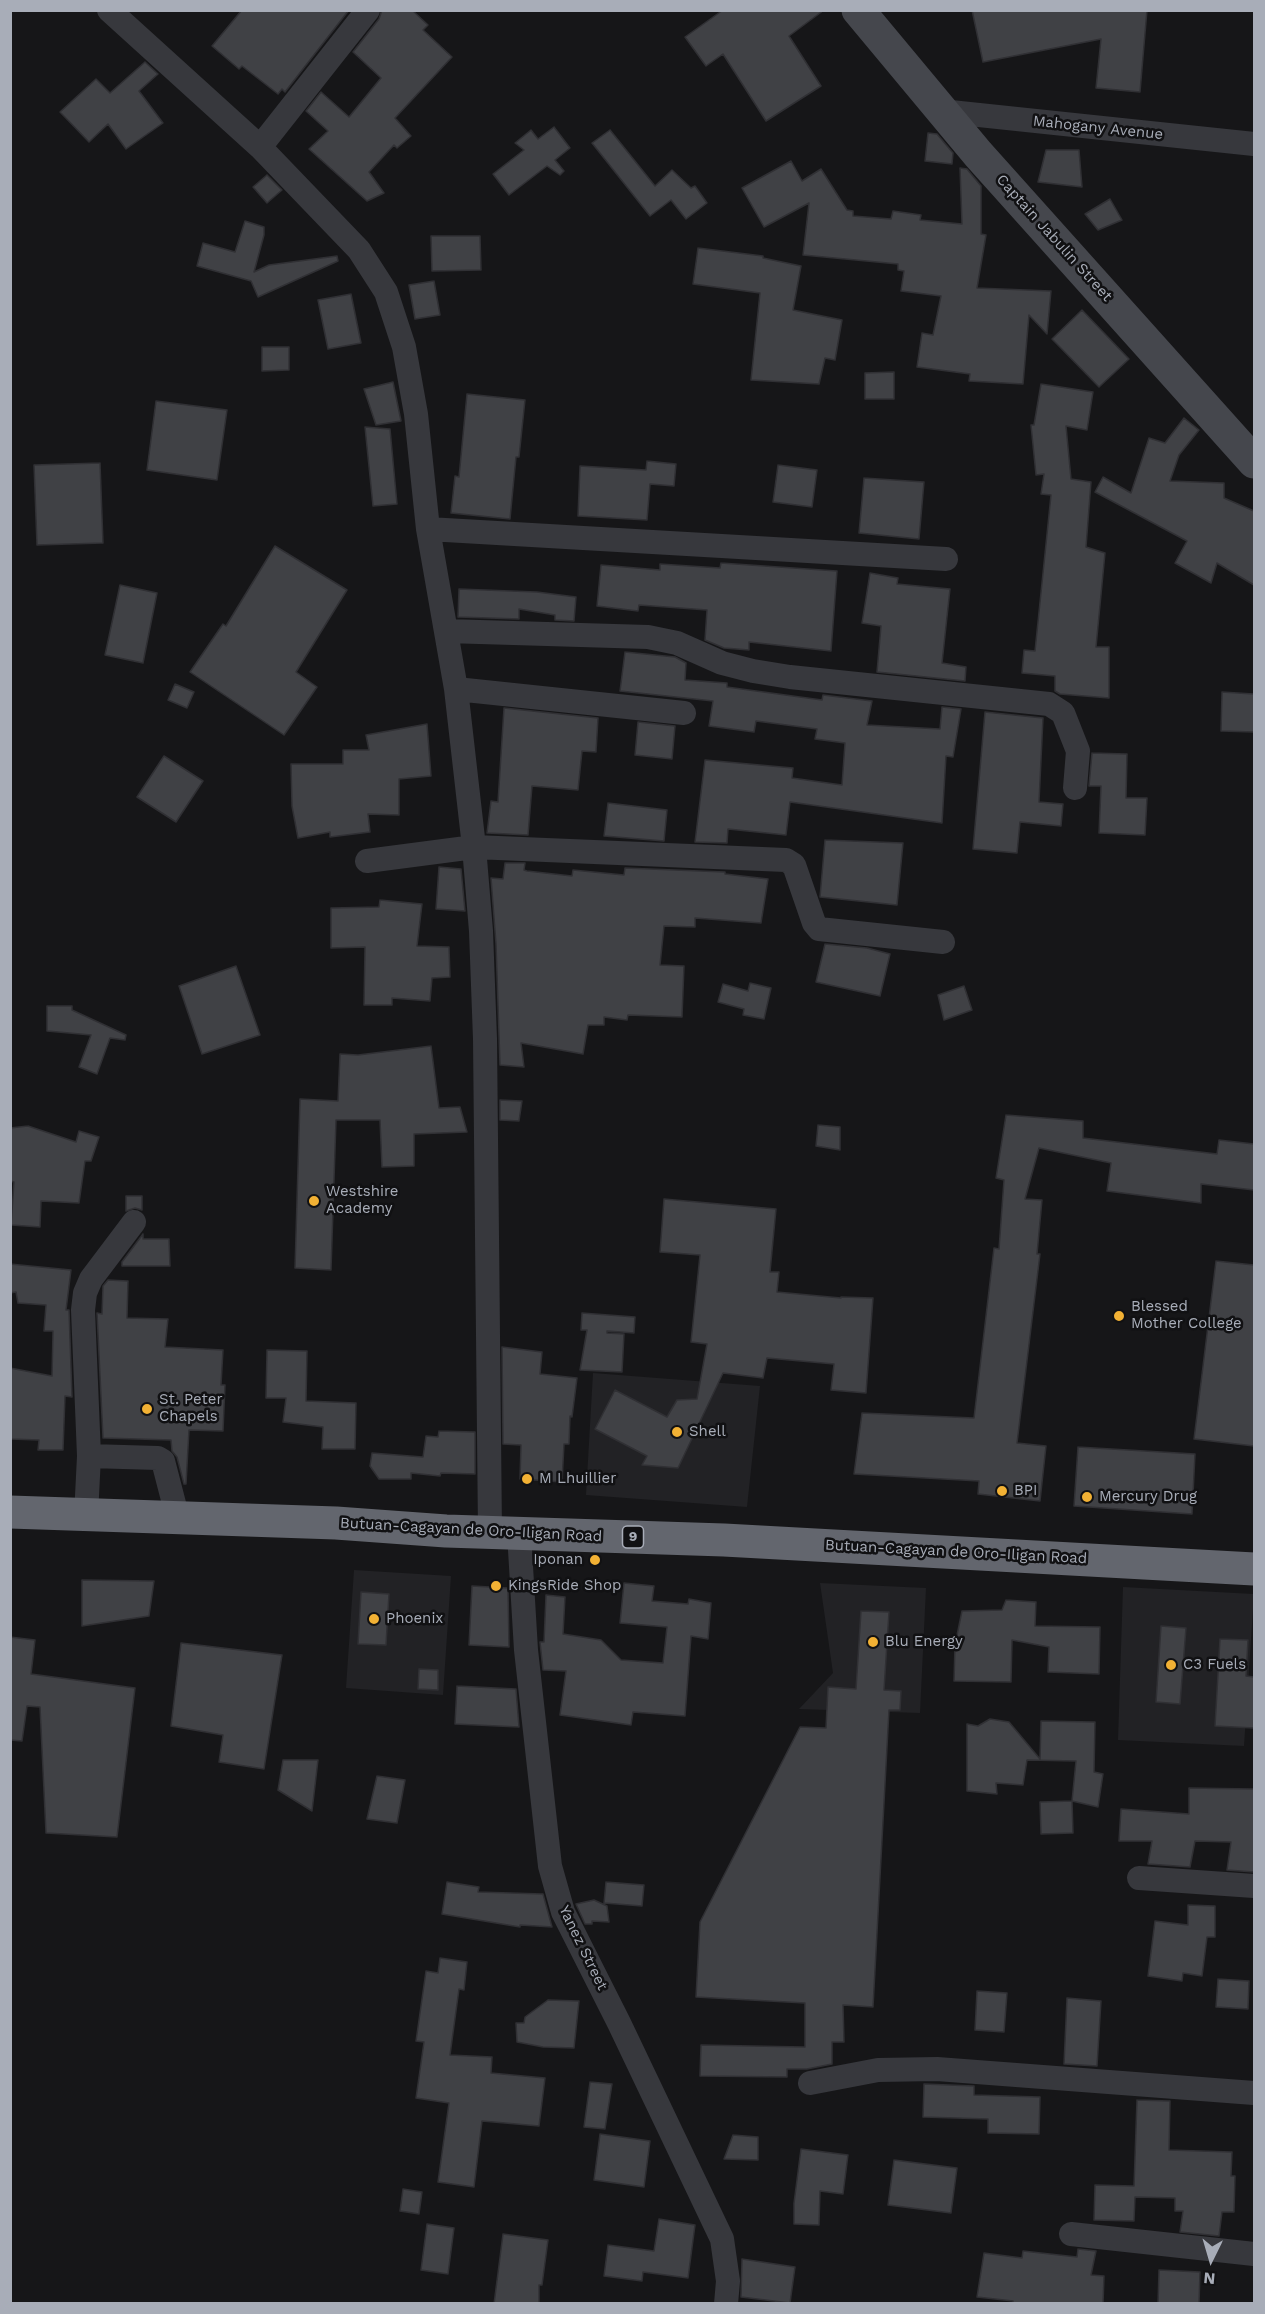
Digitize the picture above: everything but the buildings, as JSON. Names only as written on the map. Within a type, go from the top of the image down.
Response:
[{"type":"highway","name":"Butuan-Cagayan de Oro-Iligan Road","points":[[10,1512],[336,1523],[446,1531],[817,1544],[1254,1569]]},
{"type":"street","name":"Yanez Street","points":[[109,10],[260,147],[359,250],[386,292],[404,346],[416,414],[428,529],[456,689],[474,847],[481,931],[504,1532],[526,1650],[550,1866],[563,1912],[620,2023],[722,2239],[728,2282],[726,2304]]},
{"type":"street","points":[[260,147],[368,10]]},
{"type":"street","name":"Captain Jabulin Street","points":[[858,10],[941,111],[1254,462]]},
{"type":"street","name":"Mahogany Avenue","points":[[941,111],[1254,144]]},
{"type":"street","points":[[428,529],[946,560]]},
{"type":"street","points":[[446,631],[648,637],[677,643],[722,663],[762,673],[1049,704],[1063,713],[1078,751],[1076,788]]},
{"type":"street","points":[[456,689],[684,713]]},
{"type":"street","points":[[367,861],[474,847],[786,860],[794,865],[814,923],[819,929],[943,942]]},
{"type":"street","points":[[86,1516],[89,1456],[83,1310],[85,1293],[91,1279],[134,1222]]},
{"type":"street","points":[[89,1456],[158,1458],[163,1461],[178,1519]]},
{"type":"street","points":[[1139,1878],[1254,1886]]},
{"type":"street","points":[[810,2083],[878,2070],[937,2069],[1254,2093]]},
{"type":"street","points":[[1071,2234],[1254,2254]]},
{"type":"shaded area","points":[[593,1373],[760,1386],[747,1507],[586,1495]]},
{"type":"shaded area","points":[[354,1570],[451,1576],[443,1695],[346,1688]]},
{"type":"shaded area","points":[[820,1583],[926,1588],[920,1713],[799,1709],[833,1673]]},
{"type":"shaded area","points":[[1123,1587],[1254,1594],[1244,1746],[1118,1740]]},
{"type":"place","name":"Westshire Academy","points":[[314,1201]]},
{"type":"place","name":"Blessed Mother College","points":[[1119,1316]]},
{"type":"place","name":"St. Peter Chapels","points":[[147,1409]]},
{"type":"place","name":"Shell","points":[[677,1432]]},
{"type":"place","name":"M Lhuillier","points":[[527,1479]]},
{"type":"place","name":"BPI","points":[[1002,1491]]},
{"type":"place","name":"Mercury Drug","points":[[1087,1497]]},
{"type":"place","name":"Iponan","points":[[595,1560]]},
{"type":"place","name":"KingsRide Shop","points":[[496,1586]]},
{"type":"place","name":"Phoenix","points":[[374,1619]]},
{"type":"place","name":"Blu Energy","points":[[873,1642]]},
{"type":"place","name":"C3 Fuels","points":[[1171,1665]]}]
